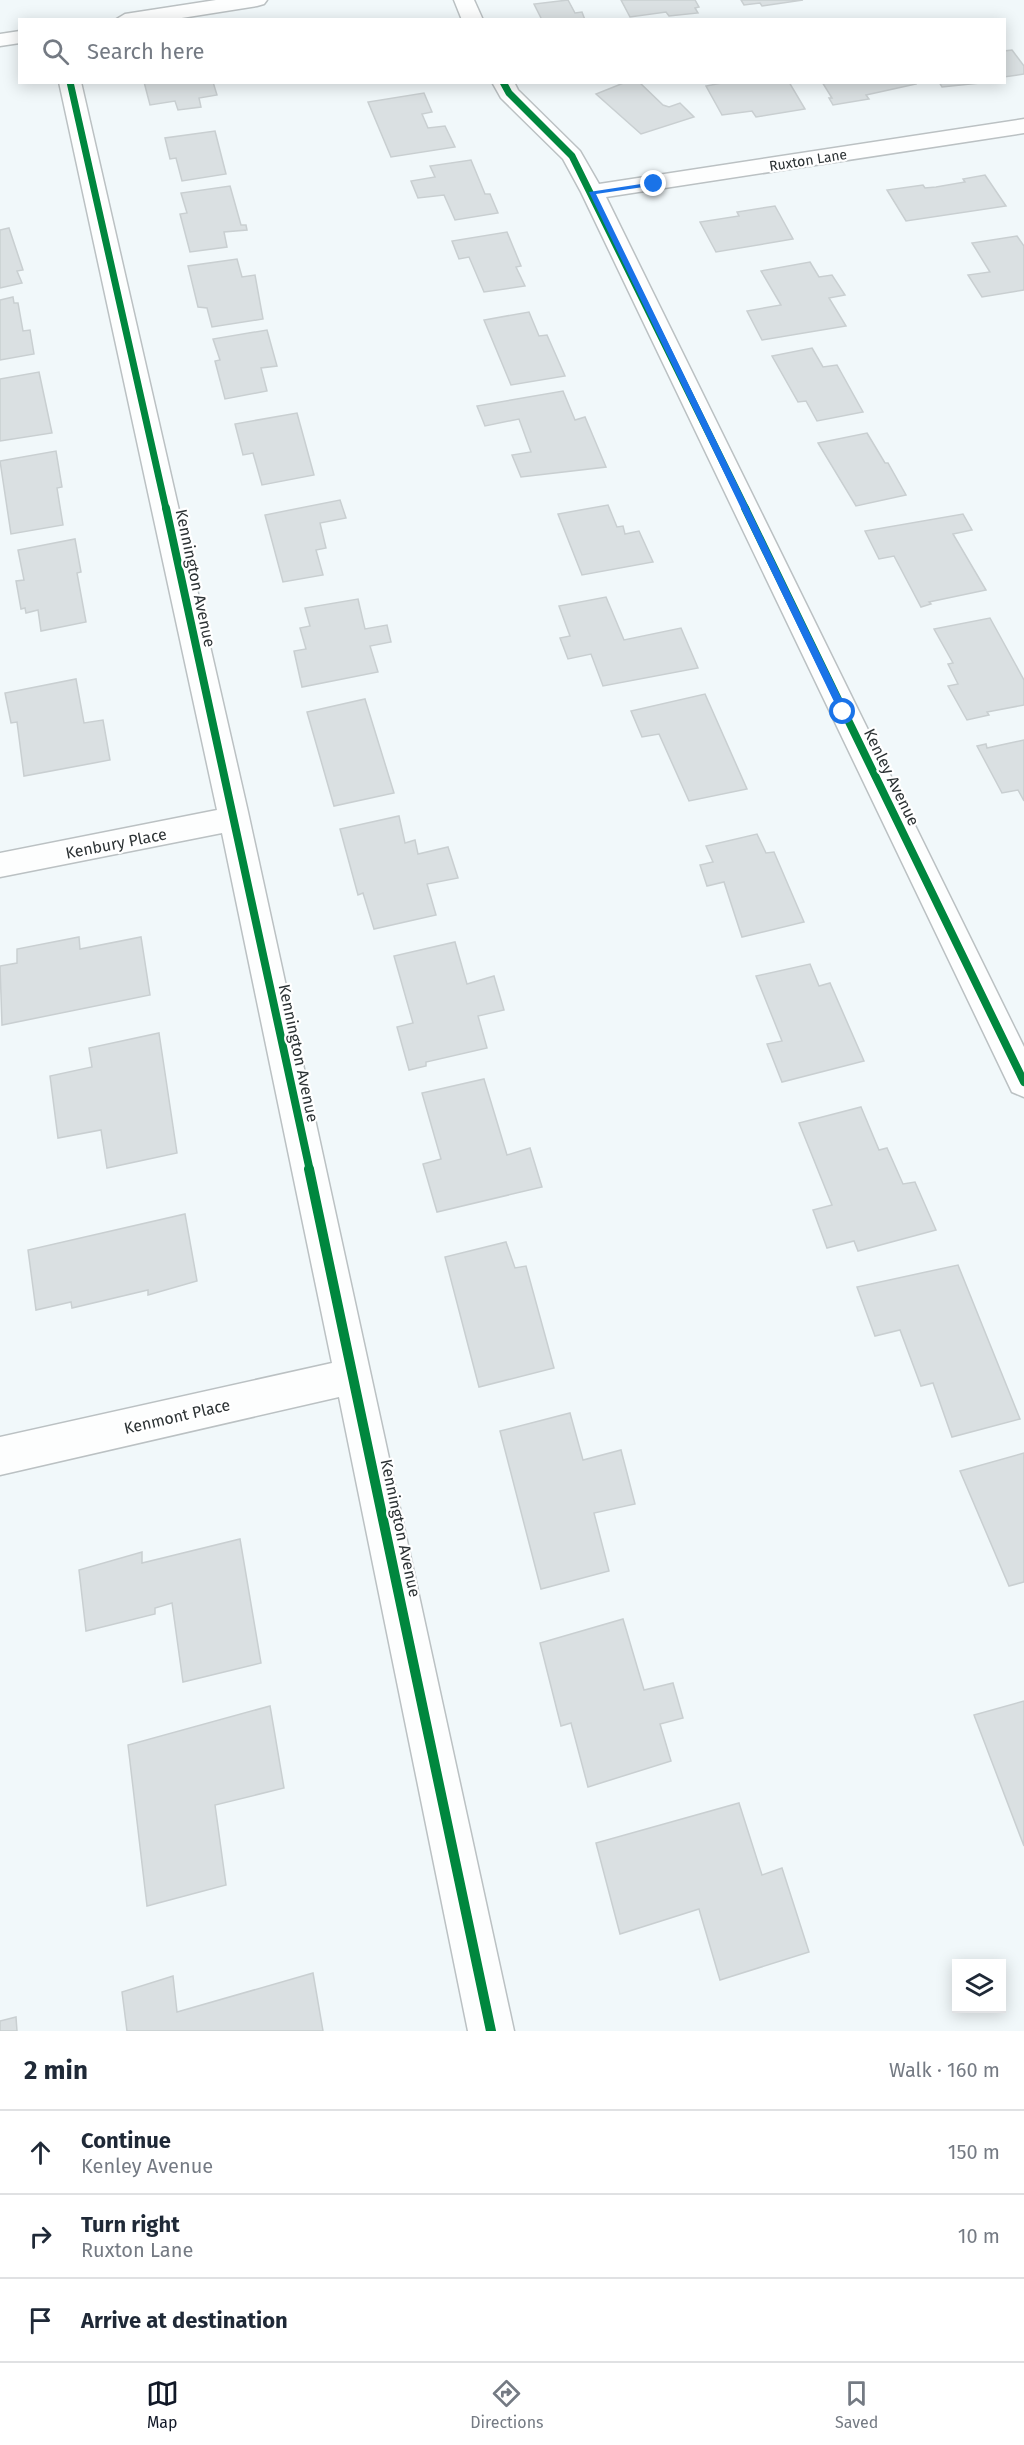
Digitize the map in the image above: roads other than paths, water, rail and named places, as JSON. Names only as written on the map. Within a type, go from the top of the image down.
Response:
[{"type":"street","points":[[138,18],[256,0]]},
{"type":"street","points":[[464,0],[472,18]]},
{"type":"street","points":[[0,40],[18,37]]},
{"type":"street","name":"Kennington Avenue","points":[[70,84],[143,403],[354,1376],[490,2031]]},
{"type":"street","name":"Kenley Avenue","points":[[504,84],[509,93],[572,156],[592,192],[1024,1082]]},
{"type":"street","name":"Ruxton Lane","points":[[592,192],[1024,126]]},
{"type":"street","name":"Kenbury Place","points":[[0,865],[232,819]]},
{"type":"street","name":"Kenmont Place","points":[[0,1456],[354,1376]]}]
